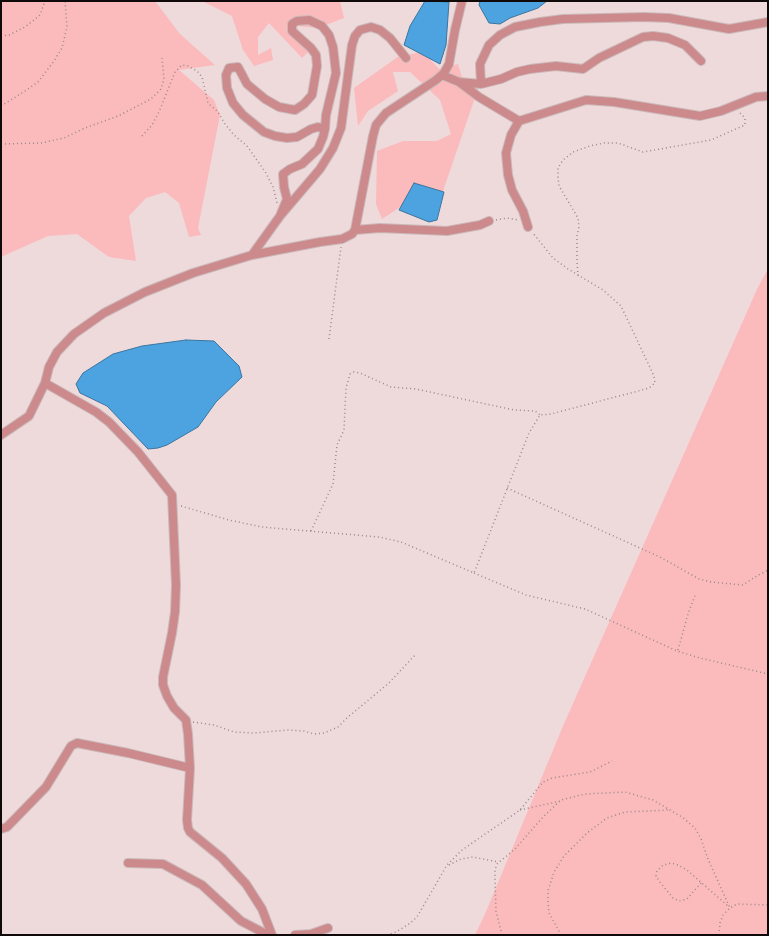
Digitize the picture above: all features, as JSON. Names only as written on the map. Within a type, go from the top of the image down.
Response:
[{"type":"street","points":[[1,436],[29,416],[45,383],[49,367],[57,352],[74,334],[104,313],[145,292],[193,273],[252,255],[342,239],[352,234],[355,230],[376,125],[386,113],[442,75],[449,64],[462,1]]},
{"type":"street","points":[[481,84],[480,64],[489,45],[515,27],[563,19],[644,17],[669,18],[729,29],[768,22]]},
{"type":"street","points":[[280,216],[287,199],[283,174],[302,164],[318,149],[323,138],[325,129],[326,115],[336,73],[333,47],[329,35],[322,26],[309,20],[297,20],[292,24],[292,31],[312,48],[316,55],[317,66],[312,95],[304,104],[295,110],[279,107],[265,99],[247,84],[238,67],[229,68],[226,75],[226,88],[233,103],[243,115],[264,132],[287,138],[297,137],[318,127],[325,129]]},
{"type":"street","points":[[252,255],[280,216],[320,168],[333,148],[341,128],[352,45],[355,36],[360,30],[371,27],[380,30],[390,38],[406,58]]},
{"type":"street","points":[[459,82],[481,84],[501,79],[517,72],[556,66],[583,69],[599,58],[636,40],[652,36],[668,38],[685,45],[701,60]]},
{"type":"street","points":[[442,75],[459,82],[479,98],[519,120],[586,100],[614,102],[700,116],[720,112],[756,97],[768,96]]},
{"type":"street","points":[[519,120],[506,152],[512,190],[523,211],[528,227]]},
{"type":"street","points":[[355,230],[380,228],[447,231],[480,226],[489,221]]},
{"type":"street","points":[[45,383],[96,412],[109,422],[138,452],[172,495],[176,586],[175,612],[163,677],[163,685],[174,708],[186,720],[190,768],[187,820],[190,832],[222,858],[246,884],[262,909],[272,935]]},
{"type":"street","points":[[1,829],[7,827],[46,787],[71,746],[77,743],[128,753],[190,768]]},
{"type":"street","points":[[128,863],[163,864],[202,886],[241,921],[268,935]]},
{"type":"street","points":[[295,935],[311,934],[328,928]]},
{"type":"path","points":[[1,36],[9,35],[25,27],[40,15],[45,1]]},
{"type":"path","points":[[1,106],[22,94],[38,82],[62,48],[67,27],[65,1]]},
{"type":"path","points":[[1,144],[41,143],[64,138],[118,116],[151,99],[161,89],[164,79],[162,58]]},
{"type":"path","points":[[142,136],[152,125],[159,112],[175,72],[182,65],[188,66],[196,71],[202,78],[208,103],[218,112],[234,135],[247,146],[266,173],[279,206],[280,216]]},
{"type":"path","points":[[578,276],[578,218],[559,186],[558,168],[563,160],[573,152],[604,143],[618,143],[643,152],[711,140],[745,125],[745,118],[735,105]]},
{"type":"path","points":[[474,573],[529,433],[540,415],[649,388],[655,383],[654,376],[620,306],[603,290],[578,276],[553,258],[528,227],[519,220],[506,218],[489,221]]},
{"type":"path","points":[[329,339],[342,239]]},
{"type":"path","points":[[311,530],[333,484],[337,446],[344,430],[346,388],[350,374],[354,372],[360,373],[391,387],[416,389],[514,410],[535,411],[540,415]]},
{"type":"path","points":[[507,488],[660,557],[699,579],[711,582],[743,585],[768,570]]},
{"type":"path","points":[[173,504],[229,520],[262,527],[379,537],[401,542],[526,595],[585,610],[678,651],[700,658],[768,674]]},
{"type":"path","points":[[678,651],[688,614],[696,593]]},
{"type":"path","points":[[186,720],[234,732],[254,733],[288,730],[304,731],[314,734],[324,733],[338,727],[389,683],[415,655]]},
{"type":"path","points":[[387,935],[396,932],[417,917],[447,865],[462,850],[520,810],[543,782],[552,778],[590,772],[612,761]]},
{"type":"path","points":[[520,810],[585,794],[625,792],[653,800],[682,817],[695,828],[701,838],[708,860],[730,908]]},
{"type":"path","points":[[502,935],[496,911],[495,870],[500,862],[544,816],[562,800]]},
{"type":"path","points":[[561,935],[549,914],[548,891],[554,872],[564,856],[587,833],[607,818],[625,812],[669,810]]},
{"type":"path","points":[[447,865],[461,859],[473,857],[500,862]]},
{"type":"path","points":[[701,883],[686,899],[679,901],[673,898],[659,881],[656,876],[657,871],[662,865],[671,863],[678,865],[687,870],[730,908]]},
{"type":"path","points":[[719,935],[720,923],[723,915],[730,908],[737,904],[768,905]]},
{"type":"shaded area","points":[[1,1],[155,1],[180,34],[215,65],[179,70],[214,100],[220,115],[198,228],[201,235],[189,237],[179,203],[165,192],[146,198],[129,216],[136,261],[109,257],[77,234],[48,236],[1,257]]},
{"type":"shaded area","points":[[202,1],[340,1],[344,18],[318,28],[296,26],[311,49],[302,58],[269,23],[258,37],[258,55],[271,48],[273,60],[254,66],[243,50],[232,16]]},
{"type":"shaded area","points":[[423,52],[439,69],[458,64],[466,90],[480,83],[443,191],[419,195],[382,219],[376,204],[377,151],[403,141],[437,141],[451,134],[440,100],[410,72],[393,72],[398,91],[368,111],[358,126],[354,88],[399,56]]},
{"type":"shaded area","points":[[768,269],[768,935],[475,935],[563,726],[758,287]]},
{"type":"water","points":[[425,1],[449,2],[446,45],[440,64],[404,45],[410,26]]},
{"type":"water","points":[[480,1],[547,1],[538,8],[510,18],[500,24],[489,23],[479,5]]},
{"type":"water","points":[[414,183],[444,192],[437,220],[429,222],[399,210]]},
{"type":"water","points":[[186,340],[214,341],[239,366],[242,377],[216,402],[198,427],[167,445],[148,449],[107,406],[80,393],[76,384],[83,373],[113,354],[142,346]]}]
